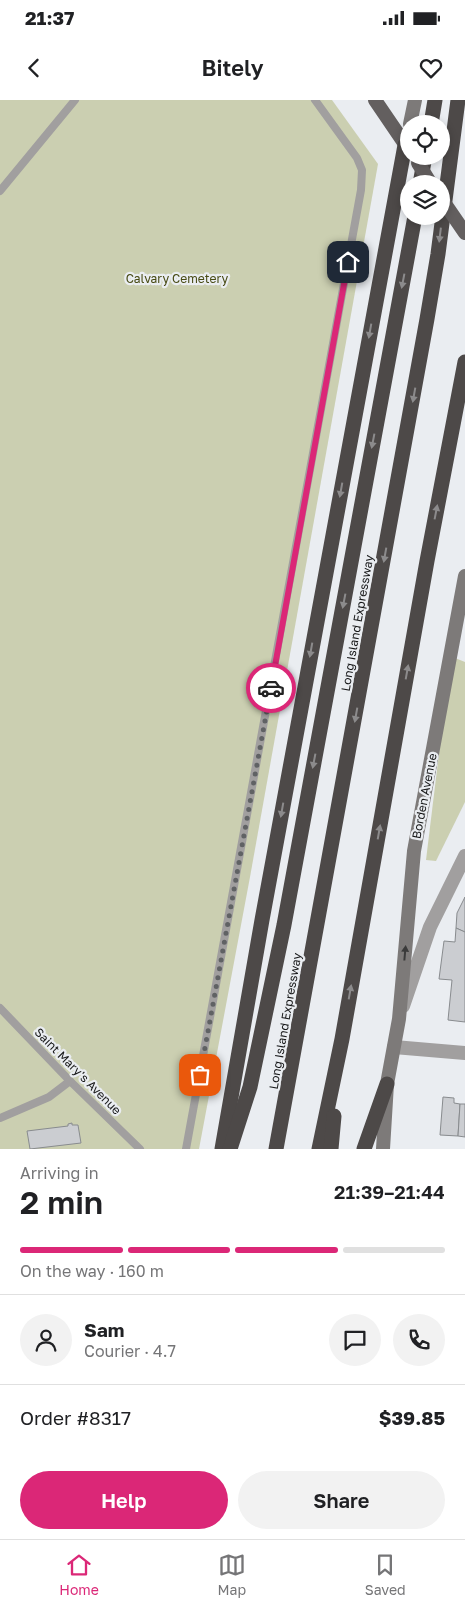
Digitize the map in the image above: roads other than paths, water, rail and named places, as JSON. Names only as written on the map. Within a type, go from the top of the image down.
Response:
[{"type":"highway","points":[[432,115],[435,100]]},
{"type":"highway","name":"Long Island Expressway","points":[[276,1149],[427,320],[438,254],[458,100]]},
{"type":"highway","points":[[222,1149],[394,198],[409,165]]},
{"type":"highway","points":[[230,1149],[250,1087],[284,924],[413,225]]},
{"type":"highway","points":[[319,1149],[342,1040],[427,560],[465,362]]},
{"type":"highway","points":[[331,1149],[342,1040]]},
{"type":"highway","points":[[364,1149],[387,1084]]},
{"type":"main road","points":[[374,100],[400,135]]},
{"type":"main road","points":[[412,115],[415,100]]},
{"type":"main road","points":[[450,211],[465,233]]},
{"type":"main road","name":"Borden Avenue","points":[[383,1149],[387,1084],[399,1019],[414,851],[465,576]]},
{"type":"street","points":[[399,1019],[430,927],[465,856]]},
{"type":"street","points":[[394,1047],[465,1053]]},
{"type":"lane","points":[[0,191],[75,100]]},
{"type":"lane","points":[[186,1149],[362,182],[362,170],[357,158],[315,100]]},
{"type":"lane","name":"Saint Mary's Avenue","points":[[0,1008],[70,1081],[140,1149]]},
{"type":"lane","points":[[0,1118],[49,1097],[70,1081]]},
{"type":"park label","name":"Calvary Cemetery","points":[[177,278]]}]
